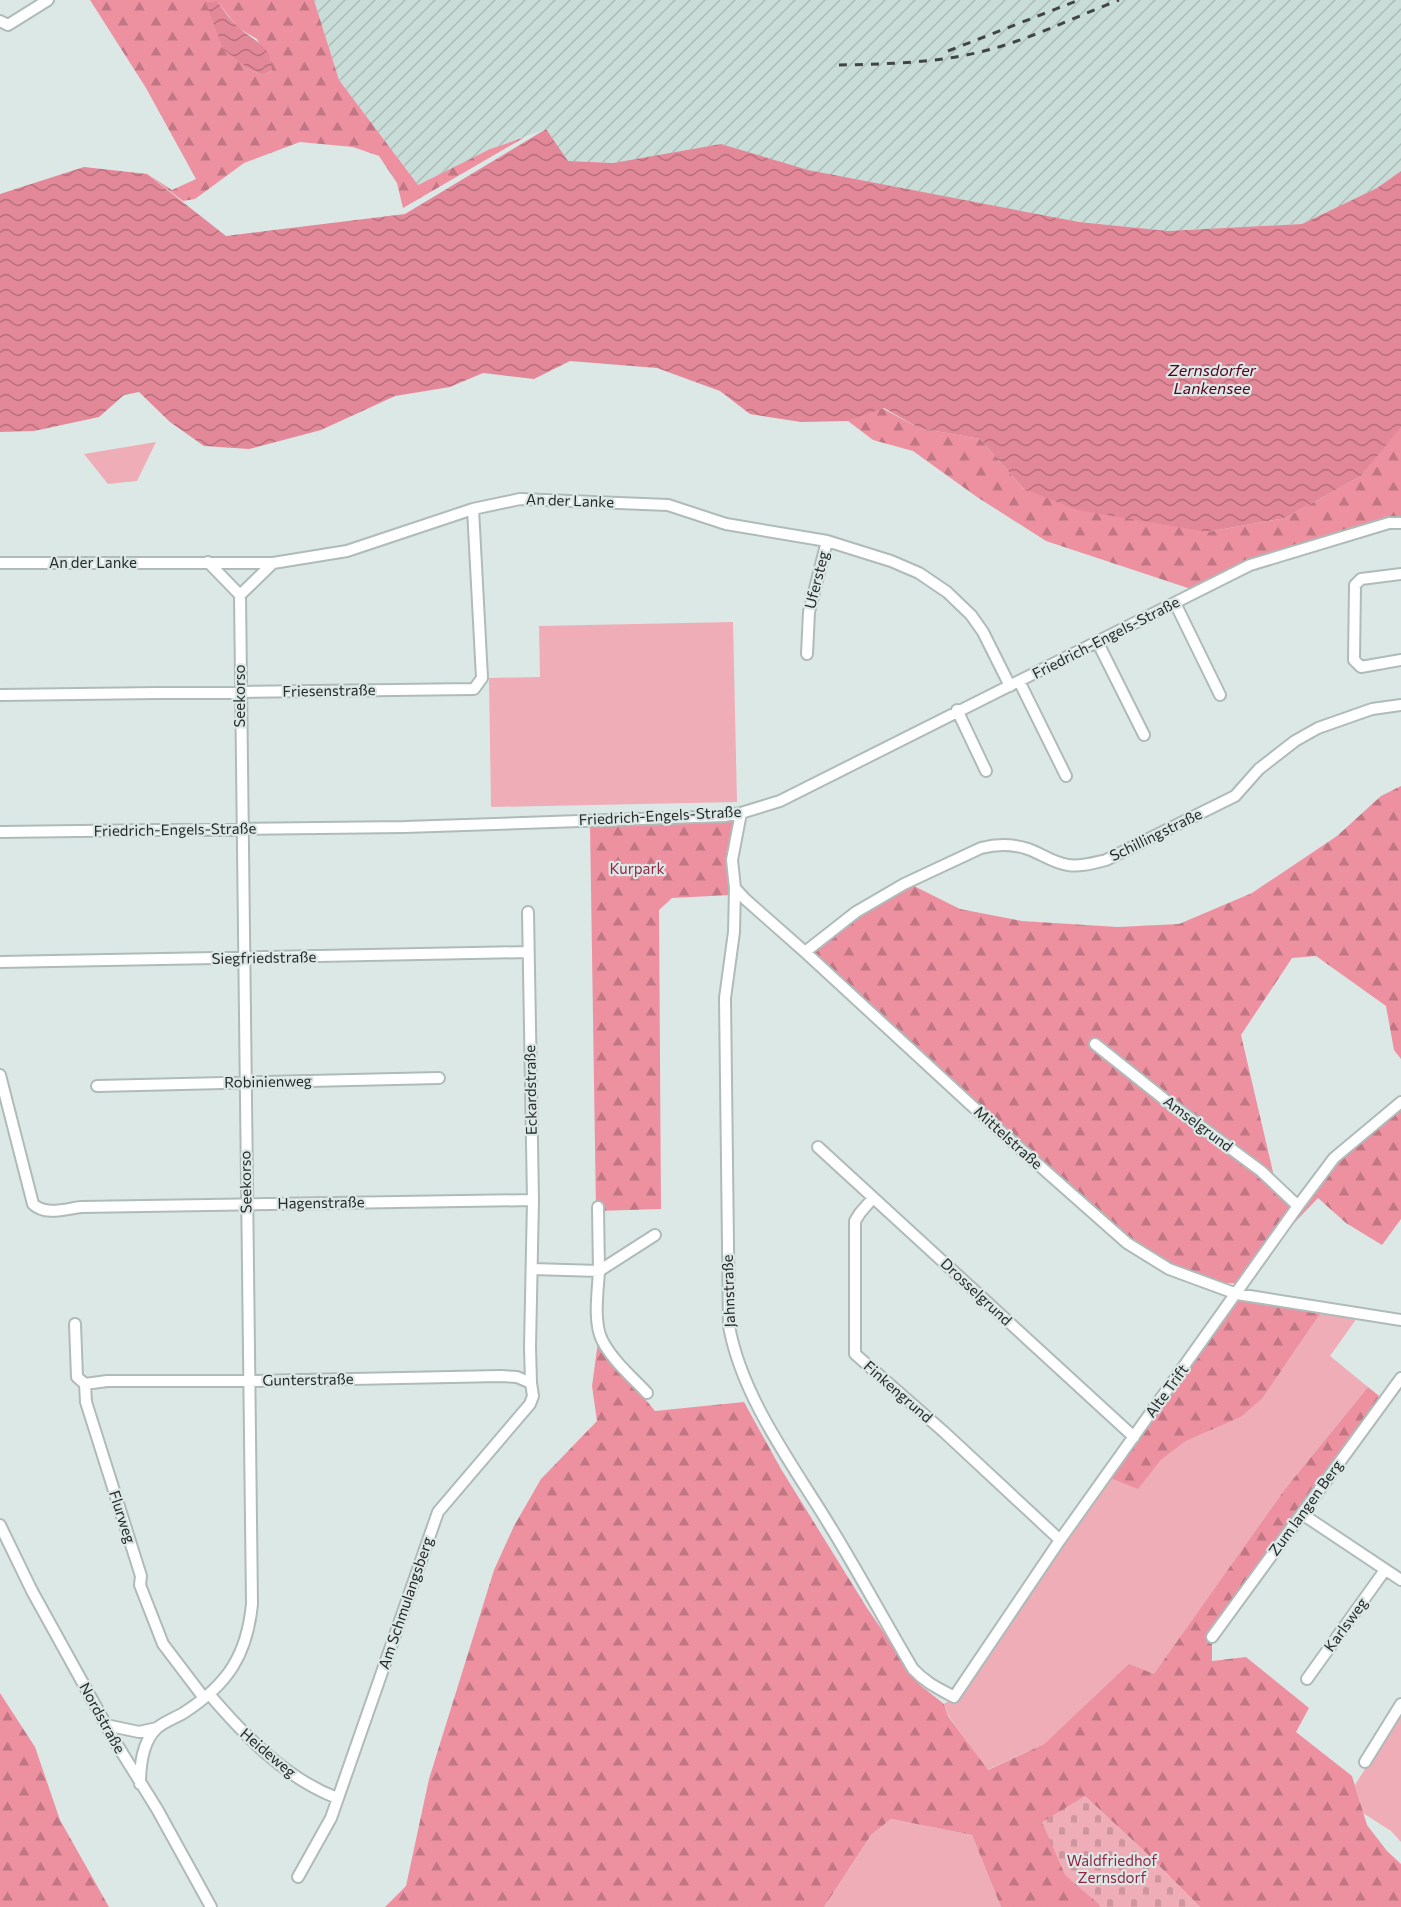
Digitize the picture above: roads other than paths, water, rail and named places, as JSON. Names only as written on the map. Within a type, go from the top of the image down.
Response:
[{"type":"street","points":[[0,21],[8,25],[48,0]]},
{"type":"street","name":"An der Lanke","points":[[0,563],[273,563],[347,551],[473,509],[520,499],[668,505],[726,524],[827,541],[891,561],[919,573],[947,592],[983,632],[1066,776]]},
{"type":"street","name":"Friesenstraße","points":[[0,695],[474,689],[482,678],[473,509]]},
{"type":"street","name":"Friedrich-Engels-Straße","points":[[0,832],[539,823],[741,813],[780,801],[957,710],[1015,684],[1250,565],[1389,523],[1401,523]]},
{"type":"street","name":"Ufersteg","points":[[807,654],[809,612],[827,541]]},
{"type":"street","points":[[208,562],[240,595],[273,563]]},
{"type":"street","points":[[1401,574],[1361,579],[1354,585],[1354,660],[1361,667],[1401,660]]},
{"type":"street","name":"Seekorso","points":[[106,1725],[139,1732],[157,1728],[207,1696],[229,1673],[242,1652],[249,1630],[252,1604],[240,595]]},
{"type":"street","points":[[1175,603],[1220,695]]},
{"type":"street","points":[[1098,642],[1144,735]]},
{"type":"street","name":"Schillingstraße","points":[[805,952],[856,912],[904,884],[981,848],[1004,845],[1027,849],[1047,859],[1067,865],[1087,865],[1106,860],[1235,796],[1259,769],[1294,741],[1318,728],[1372,709],[1401,705]]},
{"type":"street","points":[[957,710],[986,771]]},
{"type":"street","points":[[735,888],[732,860],[741,813]]},
{"type":"street","name":"Mittelstraße","points":[[735,888],[971,1105],[1127,1243],[1169,1269],[1237,1294],[1401,1320]]},
{"type":"street","name":"Jahnstraße","points":[[735,888],[734,932],[725,998],[728,1291],[729,1326],[733,1348],[741,1371],[774,1433],[913,1669],[924,1681],[954,1697]]},
{"type":"street","name":"Eckardstraße","points":[[528,912],[532,1200],[530,1347]]},
{"type":"street","name":"Siegfriedstraße","points":[[0,962],[528,952]]},
{"type":"street","name":"Amselgrund","points":[[1095,1044],[1261,1171],[1298,1206]]},
{"type":"street","name":"Hagenstraße","points":[[0,1075],[33,1204],[46,1211],[81,1207],[532,1200]]},
{"type":"street","name":"Robinienweg","points":[[97,1086],[439,1078]]},
{"type":"street","name":"Alte Trift","points":[[954,1697],[1060,1540],[1334,1158],[1401,1102]]},
{"type":"street","name":"Drosselgrund","points":[[818,1147],[1134,1437]]},
{"type":"street","name":"Finkengrund","points":[[873,1198],[855,1221],[855,1354],[944,1432],[1060,1540]]},
{"type":"street","points":[[598,1207],[597,1310],[600,1338],[608,1350],[648,1393]]},
{"type":"street","points":[[531,1269],[599,1270],[655,1235]]},
{"type":"street","name":"Flurweg","points":[[75,1324],[76,1377],[85,1384],[86,1402],[141,1576],[140,1586],[163,1644],[207,1696]]},
{"type":"street","name":"Am Schmulangsberg","points":[[298,1877],[323,1835],[338,1798],[438,1512],[530,1404],[533,1396],[530,1347]]},
{"type":"street","name":"Gunterstraße","points":[[85,1384],[107,1381],[500,1377],[517,1377],[531,1383]]},
{"type":"street","name":"Zum langen Berg","points":[[1212,1637],[1401,1378]]},
{"type":"street","points":[[1302,1514],[1401,1580]]},
{"type":"street","name":"Nordstraße","points":[[0,1525],[32,1591],[106,1725],[157,1809],[211,1907]]},
{"type":"street","name":"Karlsweg","points":[[1306,1679],[1385,1570]]},
{"type":"street","name":"Heideweg","points":[[207,1696],[242,1732],[292,1775],[323,1793],[338,1798]]},
{"type":"street","points":[[1365,1762],[1401,1704]]},
{"type":"street","name":"Seekorso","points":[[140,1784],[140,1762],[146,1744],[157,1728]]},
{"type":"water","points":[[217,1],[235,24],[261,44],[269,54],[272,70],[263,75],[249,69],[223,49],[206,3]]},
{"type":"water","name":"Zernsdorfer Lankensee","points":[[546,129],[568,161],[613,163],[721,144],[808,170],[1079,222],[1168,231],[1302,224],[1377,188],[1401,171],[1401,427],[1361,476],[1285,518],[1207,532],[1078,510],[1024,489],[980,439],[919,428],[884,408],[848,421],[801,422],[750,414],[720,391],[657,368],[570,361],[534,379],[483,373],[450,387],[395,396],[321,430],[249,449],[204,446],[170,422],[139,392],[124,395],[99,417],[34,431],[0,432],[0,194],[84,167],[147,174],[226,236],[405,214]]},
{"type":"railway","points":[[948,51],[1079,0]]},
{"type":"railway","points":[[839,65],[925,61],[976,53],[1030,36],[1119,0]]},
{"type":"park label","name":"Kurpark","points":[[637,869]]},
{"type":"park label","name":"Waldfriedhof Zernsdorf","points":[[1112,1870]]}]
